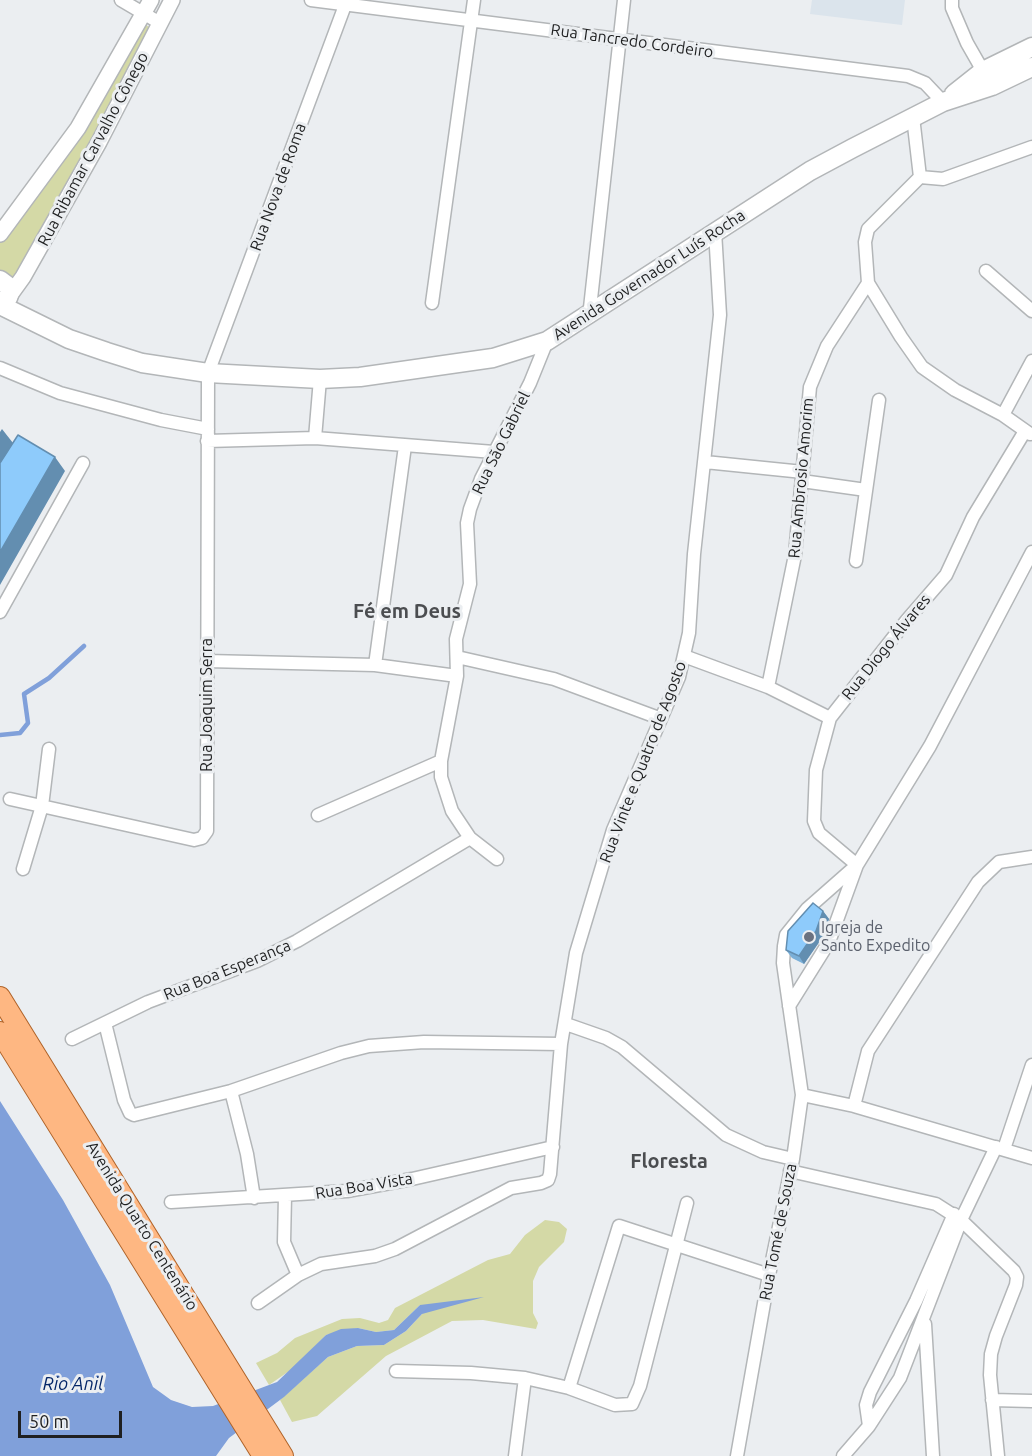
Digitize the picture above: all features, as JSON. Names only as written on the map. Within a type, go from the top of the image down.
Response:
[{"type":"main road","name":"Avenida Governador Luís Rocha","points":[[943,102],[983,71],[1032,47]]},
{"type":"main road","name":"Avenida Governador Luís Rocha","points":[[4,296],[18,315],[69,339],[142,363],[208,373],[320,379],[360,377],[493,358],[547,341],[589,317],[810,171],[943,102],[992,86],[1032,67]]},
{"type":"main road","name":"Avenida Quarto Centenário","points":[[0,997],[270,1451]]},
{"type":"main road","name":"Avenida Quarto Centenário","points":[[0,1032],[218,1367]]},
{"type":"street","points":[[122,0],[147,7],[160,23]]},
{"type":"street","name":"Rua Ribamar Carvalho Cônego","points":[[4,296],[23,277],[99,142],[172,0]]},
{"type":"street","name":"Rua Tancredo Cordeiro","points":[[311,0],[346,2],[620,40],[908,76],[925,83],[943,102]]},
{"type":"street","points":[[432,303],[474,0]]},
{"type":"street","points":[[589,317],[624,0]]},
{"type":"street","points":[[952,0],[952,8],[967,43],[983,71]]},
{"type":"street","name":"Rua Nova de Roma","points":[[208,373],[346,2]]},
{"type":"street","name":"Rua Ribamar Carvalho Cônego","points":[[0,234],[78,128],[147,7]]},
{"type":"street","points":[[913,117],[920,177]]},
{"type":"street","points":[[920,177],[944,179],[1032,147]]},
{"type":"street","points":[[920,177],[868,230],[865,242],[868,283],[900,337],[922,367],[1029,433]]},
{"type":"street","name":"Rua Vinte e Quatro de Agosto","points":[[298,1275],[321,1264],[375,1256],[395,1249],[511,1188],[548,1180],[552,1169],[561,1044],[576,953],[606,852],[659,718],[679,676],[684,656],[720,315],[716,231]]},
{"type":"street","points":[[986,271],[1032,311]]},
{"type":"street","name":"Rua Ambrosio Amorim","points":[[768,687],[795,555],[810,387],[826,346],[868,283]]},
{"type":"street","name":"Rua São Gabriel","points":[[496,859],[470,838],[452,811],[441,777],[441,761],[457,675],[456,639],[470,584],[467,523],[481,479],[531,383],[547,341]]},
{"type":"street","points":[[1003,415],[1032,361]]},
{"type":"street","points":[[0,368],[60,393],[208,435],[315,438],[494,452]]},
{"type":"street","name":"Rua Joaquim Serra","points":[[10,799],[194,840],[202,838],[207,827],[208,373]]},
{"type":"street","points":[[315,438],[320,379]]},
{"type":"street","points":[[856,561],[879,400]]},
{"type":"street","name":"Rua Diogo Álvares","points":[[857,865],[819,833],[812,811],[816,770],[830,717],[906,620],[946,575],[974,517],[1029,433]]},
{"type":"street","points":[[375,665],[405,446]]},
{"type":"street","points":[[705,462],[802,477],[866,490]]},
{"type":"street","points":[[0,612],[83,463]]},
{"type":"street","name":"Rua Tomé de Souza","points":[[789,1006],[829,942],[857,865],[930,746],[1032,552]]},
{"type":"street","points":[[684,656],[768,687],[830,717]]},
{"type":"street","points":[[457,657],[554,679],[659,718]]},
{"type":"street","points":[[207,661],[375,665],[457,675]]},
{"type":"street","points":[[22,869],[42,806],[49,749]]},
{"type":"street","points":[[318,815],[441,761]]},
{"type":"street","name":"Rua Boa Esperança","points":[[72,1039],[148,1002],[257,961],[297,941],[470,838]]},
{"type":"street","points":[[854,1106],[868,1051],[986,872],[999,862],[1032,858]]},
{"type":"street","name":"Rua Tomé de Souza","points":[[737,1456],[769,1275],[792,1165],[802,1095],[783,963],[786,935],[807,909],[857,865]]},
{"type":"street","points":[[105,1023],[124,1100],[130,1113],[134,1115],[231,1091],[341,1053],[397,1042],[561,1044]]},
{"type":"street","points":[[566,1024],[606,1038],[622,1047],[726,1135],[792,1165],[920,1200],[958,1217],[1014,1271],[1017,1277],[991,1354],[992,1400],[998,1456]]},
{"type":"street","points":[[869,1426],[866,1405],[870,1392],[958,1217],[1000,1148],[1032,1065]]},
{"type":"street","points":[[231,1091],[247,1154],[254,1198]]},
{"type":"street","points":[[802,1095],[854,1106],[1032,1158]]},
{"type":"street","name":"Rua Boa Vista","points":[[171,1202],[347,1191],[412,1179],[553,1147]]},
{"type":"street","points":[[258,1303],[298,1275],[284,1242],[285,1196]]},
{"type":"street","points":[[396,1371],[471,1373],[525,1378],[569,1388],[615,1405],[632,1404],[640,1386],[687,1203]]},
{"type":"street","points":[[848,1454],[900,1378],[925,1320],[958,1217]]},
{"type":"street","points":[[569,1388],[618,1228],[622,1226],[769,1275]]},
{"type":"street","points":[[925,1320],[933,1456]]},
{"type":"street","points":[[515,1456],[525,1378]]},
{"type":"street","points":[[992,1400],[1032,1401]]},
{"type":"shaded area","points":[[812,0],[905,0],[902,25],[810,14]]},
{"type":"green space","points":[[145,24],[150,28],[95,139],[17,281],[0,271],[0,243],[83,132]]},
{"type":"green space","points":[[545,1220],[559,1222],[567,1229],[564,1242],[539,1267],[533,1281],[533,1313],[538,1323],[536,1329],[483,1320],[452,1321],[386,1356],[317,1416],[292,1422],[280,1400],[328,1357],[357,1346],[384,1345],[406,1331],[422,1314],[420,1305],[394,1330],[376,1332],[358,1328],[326,1335],[295,1367],[269,1385],[256,1363],[277,1353],[295,1338],[342,1319],[360,1318],[379,1323],[388,1320],[395,1308],[488,1260],[510,1254],[525,1235]]},
{"type":"water","name":"Rio Anil","points":[[0,1101],[63,1200],[110,1285],[153,1387],[171,1400],[192,1407],[213,1406],[277,1382],[326,1335],[341,1329],[358,1328],[376,1332],[394,1330],[420,1305],[484,1297],[422,1314],[406,1331],[384,1345],[357,1346],[328,1357],[284,1397],[229,1438],[216,1456],[0,1456]]},
{"type":"building","points":[[18,435],[55,457],[0,552],[0,463]]},
{"type":"building","points":[[813,903],[823,911],[816,931],[799,956],[786,950],[788,931]]},
{"type":"waterway","points":[[0,735],[20,733],[28,723],[24,694],[49,678],[84,646]]},
{"type":"place","name":"Igreja de Santo Expedito","points":[[809,937]]},
{"type":"district","name":"Fé em Deus","points":[[407,611]]},
{"type":"district","name":"Floresta","points":[[669,1161]]}]
